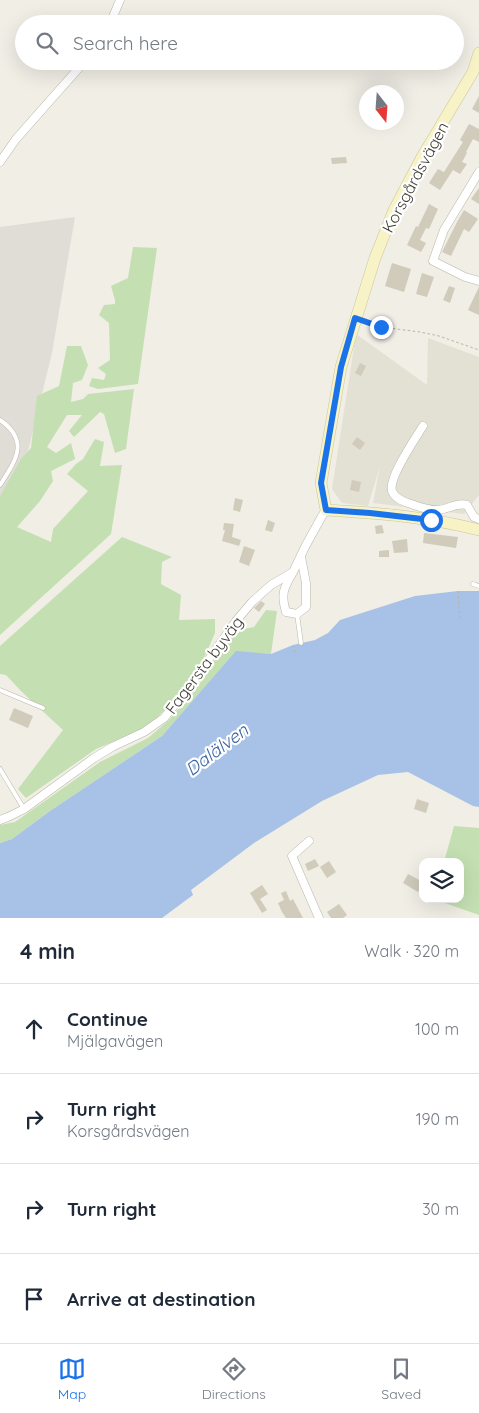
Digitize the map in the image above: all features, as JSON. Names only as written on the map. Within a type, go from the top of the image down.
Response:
[{"type":"street","points":[[114,15],[120,0]]},
{"type":"street","name":"Korsgårdsvägen","points":[[326,510],[321,483],[341,367],[375,258],[394,210],[422,157],[476,73],[479,53]]},
{"type":"street","points":[[0,162],[16,139],[77,70]]},
{"type":"street","points":[[479,172],[444,230],[433,261],[464,277],[479,281]]},
{"type":"street","points":[[422,426],[394,474],[392,486],[394,495],[404,502],[424,509],[438,510],[461,504],[467,505],[478,525]]},
{"type":"street","points":[[301,557],[306,583],[306,607],[297,614],[286,612],[282,601],[283,589],[326,510],[478,525]]},
{"type":"street","name":"Fagersta byväg","points":[[0,820],[24,809],[94,758],[144,732],[164,718],[252,602],[271,585],[293,572]]},
{"type":"street","points":[[309,841],[292,856],[319,918]]},
{"type":"lane","points":[[0,420],[10,427],[17,438],[18,453],[0,485]]},
{"type":"lane","points":[[472,584],[479,586]]},
{"type":"lane","points":[[297,614],[301,643]]},
{"type":"lane","points":[[0,690],[43,708]]},
{"type":"lane","points":[[0,769],[24,809]]},
{"type":"path","points":[[355,318],[381,327],[439,336],[478,350],[479,345]]},
{"type":"path","points":[[458,591],[460,620]]},
{"type":"path","points":[[293,645],[295,654]]},
{"type":"shaded area","points":[[75,217],[52,353],[28,451],[0,501],[0,227]]},
{"type":"shaded area","points":[[356,334],[427,385],[428,338],[479,357],[479,495],[464,514],[373,503],[380,466],[368,506],[342,503],[332,489]]},
{"type":"green space","points":[[133,247],[157,248],[138,384],[98,389],[89,386],[92,378],[104,380],[106,374],[98,368],[110,360],[109,323],[99,315],[104,305],[115,304],[111,286],[128,278]]},
{"type":"green space","points":[[67,346],[81,346],[88,365],[82,380],[73,383],[71,402],[83,399],[88,394],[134,389],[126,449],[115,453],[104,414],[100,412],[74,437],[69,431],[82,415],[67,415],[47,447],[56,453],[71,443],[75,459],[51,471],[53,481],[40,501],[17,527],[51,542],[53,529],[88,491],[67,474],[83,459],[95,439],[104,442],[100,466],[122,465],[111,534],[0,635],[0,496],[21,459],[31,448],[37,396],[59,386]]},
{"type":"green space","points":[[122,537],[172,557],[162,562],[161,584],[181,595],[179,620],[215,619],[215,633],[204,658],[171,704],[147,727],[96,749],[26,798],[18,789],[63,730],[6,675],[0,674],[0,646]]},
{"type":"green space","points":[[266,610],[277,611],[271,654],[236,652],[162,736],[50,811],[12,839],[0,843],[0,825],[15,822],[100,762],[148,738],[169,720],[205,677],[232,631],[254,627]]},
{"type":"green space","points":[[454,826],[479,828],[479,915],[445,903],[464,903],[464,858],[445,858]]},
{"type":"water","name":"Dalälven","points":[[458,591],[479,591],[479,807],[473,806],[408,772],[378,775],[322,801],[254,843],[191,890],[193,895],[162,918],[0,918],[0,843],[12,839],[50,811],[162,736],[236,651],[271,654],[293,645],[315,640],[328,633],[340,620],[415,596]]},
{"type":"building","points":[[479,96],[479,113],[472,109]]},
{"type":"building","points":[[469,124],[479,129],[479,142],[473,139],[462,162],[467,164],[460,174],[453,170],[440,190],[429,183],[438,169],[444,172],[463,142],[460,140]]},
{"type":"building","points":[[346,157],[347,163],[332,164],[331,158]]},
{"type":"building","points":[[479,188],[479,204],[471,199]]},
{"type":"building","points":[[429,204],[438,209],[429,229],[426,228],[420,240],[426,243],[421,252],[407,245]]},
{"type":"building","points":[[464,210],[478,219],[469,232],[464,229],[451,256],[442,252]]},
{"type":"building","points":[[392,263],[411,269],[404,292],[385,286]]},
{"type":"building","points":[[422,273],[434,277],[427,297],[416,294]]},
{"type":"building","points":[[449,286],[455,288],[450,303],[443,300]]},
{"type":"building","points":[[479,287],[479,315],[468,310]]},
{"type":"building","points":[[360,363],[366,366],[361,376],[355,373]]},
{"type":"building","points":[[357,437],[365,443],[360,450],[352,444]]},
{"type":"building","points":[[352,480],[361,482],[359,492],[350,490]]},
{"type":"building","points":[[235,498],[243,500],[240,512],[233,510]]},
{"type":"building","points":[[268,520],[275,523],[272,532],[265,530]]},
{"type":"building","points":[[224,523],[234,524],[232,537],[241,540],[239,546],[222,541],[225,530],[223,530]]},
{"type":"building","points":[[382,525],[384,533],[376,534],[375,526]]},
{"type":"building","points":[[424,533],[458,537],[456,548],[423,543]]},
{"type":"building","points":[[407,539],[408,552],[394,553],[392,541]]},
{"type":"building","points":[[244,546],[255,550],[249,566],[239,562]]},
{"type":"building","points":[[389,550],[389,557],[379,557],[379,551]]},
{"type":"building","points":[[261,601],[265,604],[259,612],[254,608]]},
{"type":"building","points":[[14,708],[33,716],[28,728],[9,720]]},
{"type":"building","points":[[417,799],[429,803],[426,813],[414,809]]},
{"type":"building","points":[[315,859],[319,866],[308,871],[305,864]]},
{"type":"building","points":[[329,861],[336,872],[327,878],[320,867]]},
{"type":"building","points":[[408,874],[419,880],[419,890],[418,892],[403,883]]},
{"type":"building","points":[[262,885],[268,894],[260,899],[267,910],[262,913],[250,893]]},
{"type":"building","points":[[286,891],[290,901],[293,899],[303,918],[286,918],[282,912],[278,903],[284,900],[281,893]]},
{"type":"building","points":[[339,904],[347,915],[343,918],[331,918],[327,912]]},
{"type":"route","points":[[381,327],[355,318],[341,367],[321,483],[326,510],[431,520]]}]
